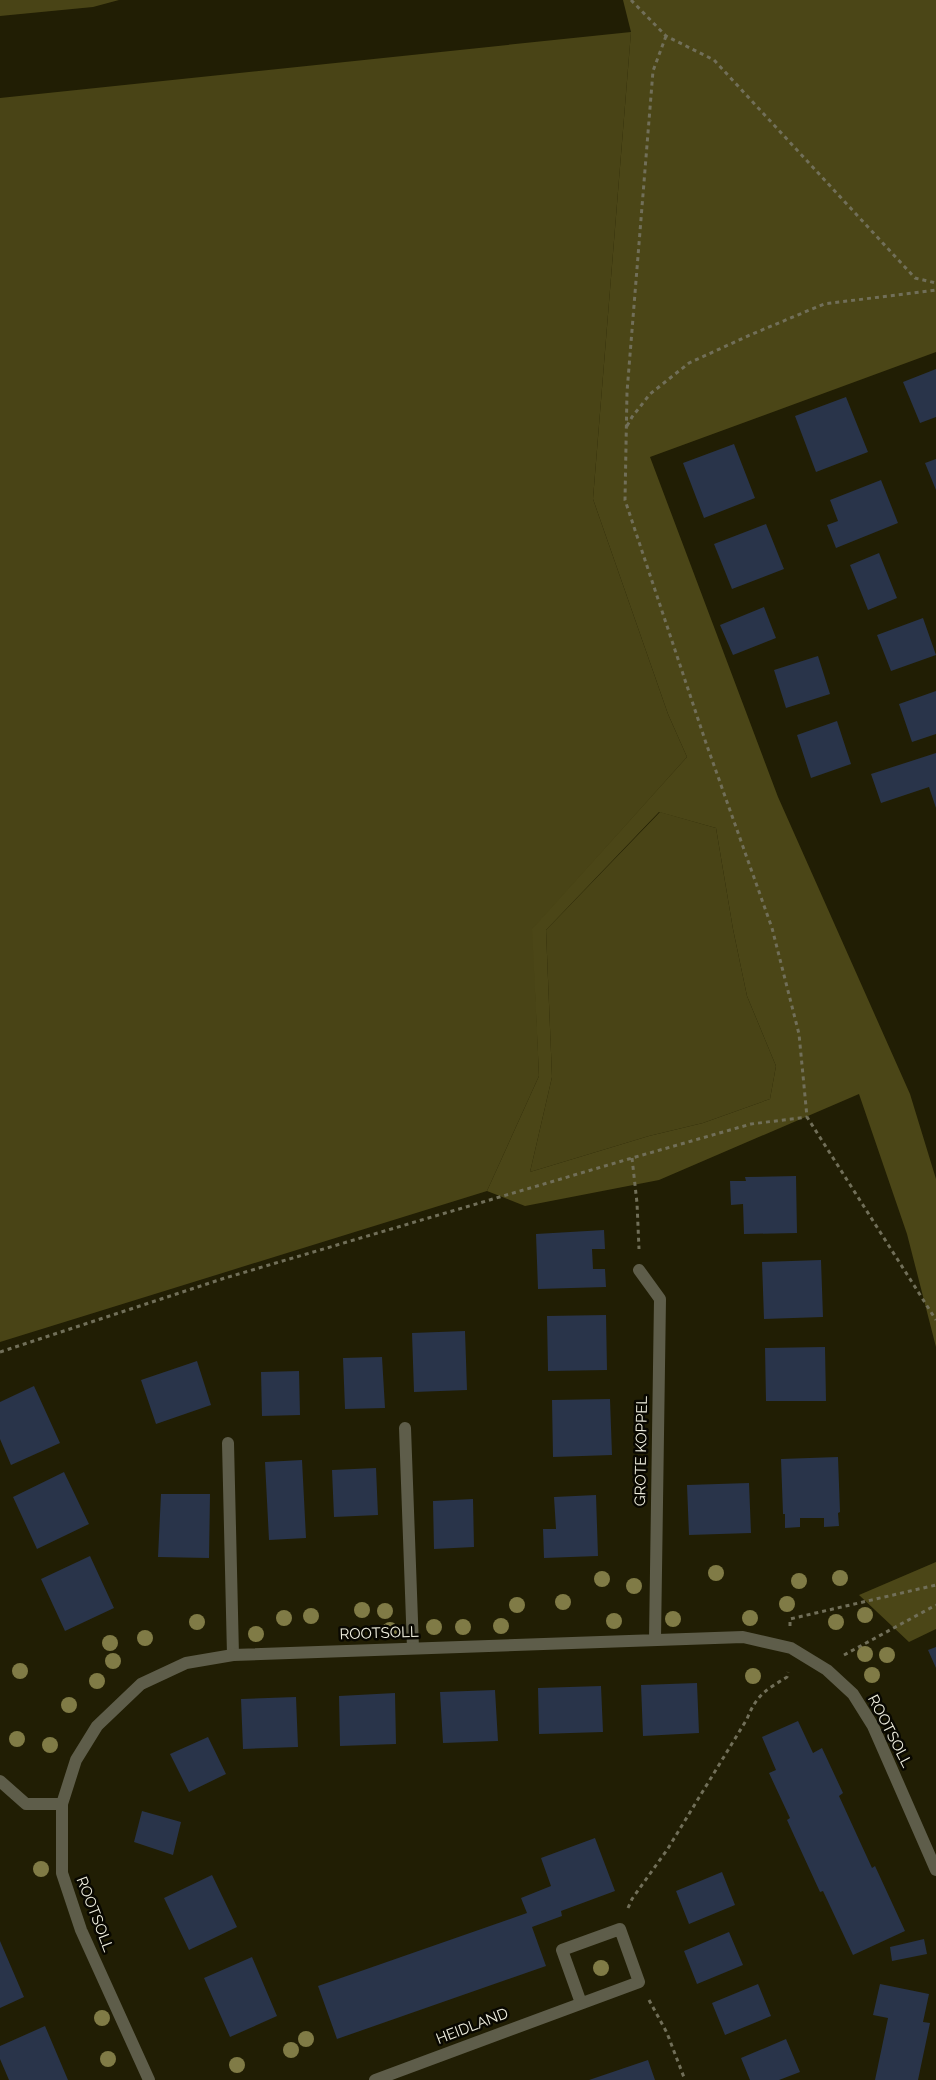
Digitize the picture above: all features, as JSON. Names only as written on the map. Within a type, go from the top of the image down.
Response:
[{"type":"street","name":"GROTE KOPPEL","points":[[639,1270],[660,1299],[655,1639]]},
{"type":"street","points":[[405,1428],[414,1648]]},
{"type":"street","points":[[228,1443],[233,1655]]},
{"type":"street","name":"ROOTSOLL","points":[[149,2080],[82,1930],[62,1873],[62,1804],[76,1760],[97,1726],[141,1684],[186,1663],[233,1655],[655,1639],[743,1637],[791,1648],[827,1670],[853,1694],[873,1726],[936,1870]]},
{"type":"street","points":[[0,1780],[26,1804],[62,1804]]},
{"type":"street","points":[[581,2003],[562,1950],[620,1929],[639,1982]]},
{"type":"street","name":"HEIDLAND","points":[[375,2080],[639,1982]]},
{"type":"path","points":[[631,0],[666,36],[714,60],[916,278],[936,283]]},
{"type":"path","points":[[666,36],[653,71],[627,392],[625,500],[706,743],[772,928],[799,1034],[807,1117],[830,1156],[936,1320]]},
{"type":"path","points":[[626,427],[650,394],[688,363],[750,335],[824,304],[936,290]]},
{"type":"path","points":[[0,1352],[225,1278],[632,1158],[751,1124],[807,1117]]},
{"type":"path","points":[[632,1158],[637,1203],[639,1270]]},
{"type":"path","points":[[620,1929],[632,1899],[677,1834],[747,1719],[754,1703],[764,1691],[787,1677],[791,1648],[790,1619],[936,1585]]},
{"type":"path","points":[[827,1670],[846,1654],[936,1605]]},
{"type":"path","points":[[639,1982],[667,2033],[685,2080]]},
{"type":"shaded area","points":[[0,0],[119,0],[93,7],[0,16]]},
{"type":"shaded area","points":[[623,0],[936,0],[936,352],[650,457],[778,797],[910,1094],[936,1179],[936,1347],[907,1234],[859,1094],[659,1180],[525,1206],[487,1191],[539,1076],[532,929],[687,757],[668,714],[593,499],[631,32]],"holes":[[[659,812],[716,828],[733,929],[747,996],[776,1066],[770,1099],[703,1123],[649,1136],[530,1172],[552,1077],[546,930]]]},
{"type":"shaded area","points":[[631,32],[593,499],[668,714],[687,757],[533,929],[539,1076],[487,1191],[0,1342],[0,98]]},
{"type":"shaded area","points":[[660,812],[716,828],[733,929],[747,996],[776,1066],[770,1099],[703,1123],[649,1136],[530,1172],[552,1077],[546,930]]},
{"type":"shaded area","points":[[936,1562],[936,1629],[909,1642],[859,1595]]},
{"type":"building","points":[[936,369],[936,417],[920,423],[903,382]]},
{"type":"building","points":[[846,397],[868,452],[816,472],[795,416]]},
{"type":"building","points":[[734,444],[755,498],[704,518],[683,463]]},
{"type":"building","points":[[936,459],[936,490],[925,463]]},
{"type":"building","points":[[881,480],[898,523],[836,548],[827,525],[838,521],[830,500]]},
{"type":"building","points":[[766,524],[784,569],[732,589],[714,544]]},
{"type":"building","points":[[879,553],[897,598],[868,610],[850,565]]},
{"type":"building","points":[[764,607],[776,638],[733,655],[720,625]]},
{"type":"building","points":[[923,618],[936,655],[891,671],[877,635]]},
{"type":"building","points":[[818,656],[830,694],[786,708],[774,670]]},
{"type":"building","points":[[936,691],[936,734],[912,742],[899,704]]},
{"type":"building","points":[[837,721],[851,764],[811,778],[797,735]]},
{"type":"building","points":[[936,753],[936,808],[929,787],[881,803],[871,774]]},
{"type":"building","points":[[796,1176],[797,1233],[744,1234],[743,1204],[731,1205],[730,1181],[746,1181],[745,1177]]},
{"type":"building","points":[[604,1230],[605,1249],[592,1249],[593,1269],[605,1269],[606,1287],[538,1289],[536,1234]]},
{"type":"building","points":[[821,1260],[823,1317],[764,1319],[762,1262]]},
{"type":"building","points":[[606,1315],[607,1370],[548,1371],[547,1316]]},
{"type":"building","points":[[465,1331],[467,1390],[414,1392],[412,1333]]},
{"type":"building","points":[[825,1347],[826,1401],[766,1401],[765,1348]]},
{"type":"building","points":[[382,1357],[385,1408],[345,1409],[343,1358]]},
{"type":"building","points":[[197,1361],[211,1405],[156,1424],[141,1380]]},
{"type":"building","points":[[299,1371],[300,1415],[262,1416],[261,1372]]},
{"type":"building","points":[[34,1386],[60,1443],[11,1465],[0,1439],[0,1402]]},
{"type":"building","points":[[610,1399],[612,1455],[553,1457],[552,1400]]},
{"type":"building","points":[[838,1457],[839,1526],[824,1527],[824,1518],[800,1518],[800,1527],[785,1528],[781,1459]]},
{"type":"building","points":[[302,1460],[306,1538],[269,1540],[265,1462]]},
{"type":"building","points":[[376,1468],[378,1515],[334,1517],[332,1470]]},
{"type":"building","points":[[64,1472],[89,1524],[37,1549],[13,1497]]},
{"type":"building","points":[[749,1483],[751,1533],[689,1535],[687,1485]]},
{"type":"building","points":[[161,1494],[210,1494],[209,1558],[158,1557]]},
{"type":"building","points":[[596,1495],[598,1556],[544,1558],[543,1529],[556,1529],[554,1497]]},
{"type":"building","points":[[473,1499],[474,1547],[434,1549],[433,1501]]},
{"type":"building","points":[[90,1556],[114,1608],[65,1631],[41,1579]]},
{"type":"building","points":[[936,1647],[936,1668],[928,1650]]},
{"type":"building","points":[[697,1683],[699,1733],[643,1736],[641,1685]]},
{"type":"building","points":[[601,1686],[603,1732],[539,1734],[538,1688]]},
{"type":"building","points":[[495,1690],[498,1741],[443,1743],[440,1692]]},
{"type":"building","points":[[395,1693],[396,1744],[340,1746],[339,1696]]},
{"type":"building","points":[[296,1697],[298,1747],[243,1749],[241,1699]]},
{"type":"building","points":[[798,1721],[813,1753],[822,1748],[843,1793],[839,1796],[872,1868],[875,1866],[905,1931],[853,1955],[823,1891],[820,1892],[787,1820],[790,1818],[769,1773],[776,1770],[762,1737]]},
{"type":"building","points":[[208,1737],[226,1774],[189,1792],[170,1754]]},
{"type":"building","points":[[142,1811],[181,1822],[173,1855],[134,1842]]},
{"type":"building","points":[[595,1838],[615,1891],[561,1911],[562,1916],[532,1927],[546,1966],[337,2039],[318,1986],[527,1913],[521,1898],[551,1886],[541,1858]]},
{"type":"building","points":[[722,1872],[735,1905],[689,1924],[676,1891]]},
{"type":"building","points":[[212,1875],[237,1927],[189,1950],[164,1898]]},
{"type":"building","points":[[729,1932],[743,1965],[697,1984],[684,1951]]},
{"type":"building","points":[[924,1939],[927,1954],[892,1961],[890,1947]]},
{"type":"building","points":[[0,1941],[24,1997],[0,2008]]},
{"type":"building","points":[[252,1957],[277,2016],[230,2037],[204,1978]]},
{"type":"building","points":[[758,1984],[771,2016],[725,2035],[712,2003]]},
{"type":"building","points":[[880,1984],[929,1994],[923,2022],[930,2023],[918,2080],[875,2080],[888,2018],[873,2015]]},
{"type":"building","points":[[45,2026],[68,2080],[9,2080],[0,2059],[0,2046]]},
{"type":"building","points":[[786,2039],[800,2072],[779,2080],[750,2080],[741,2058]]},
{"type":"building","points":[[648,2060],[655,2080],[589,2080]]}]
